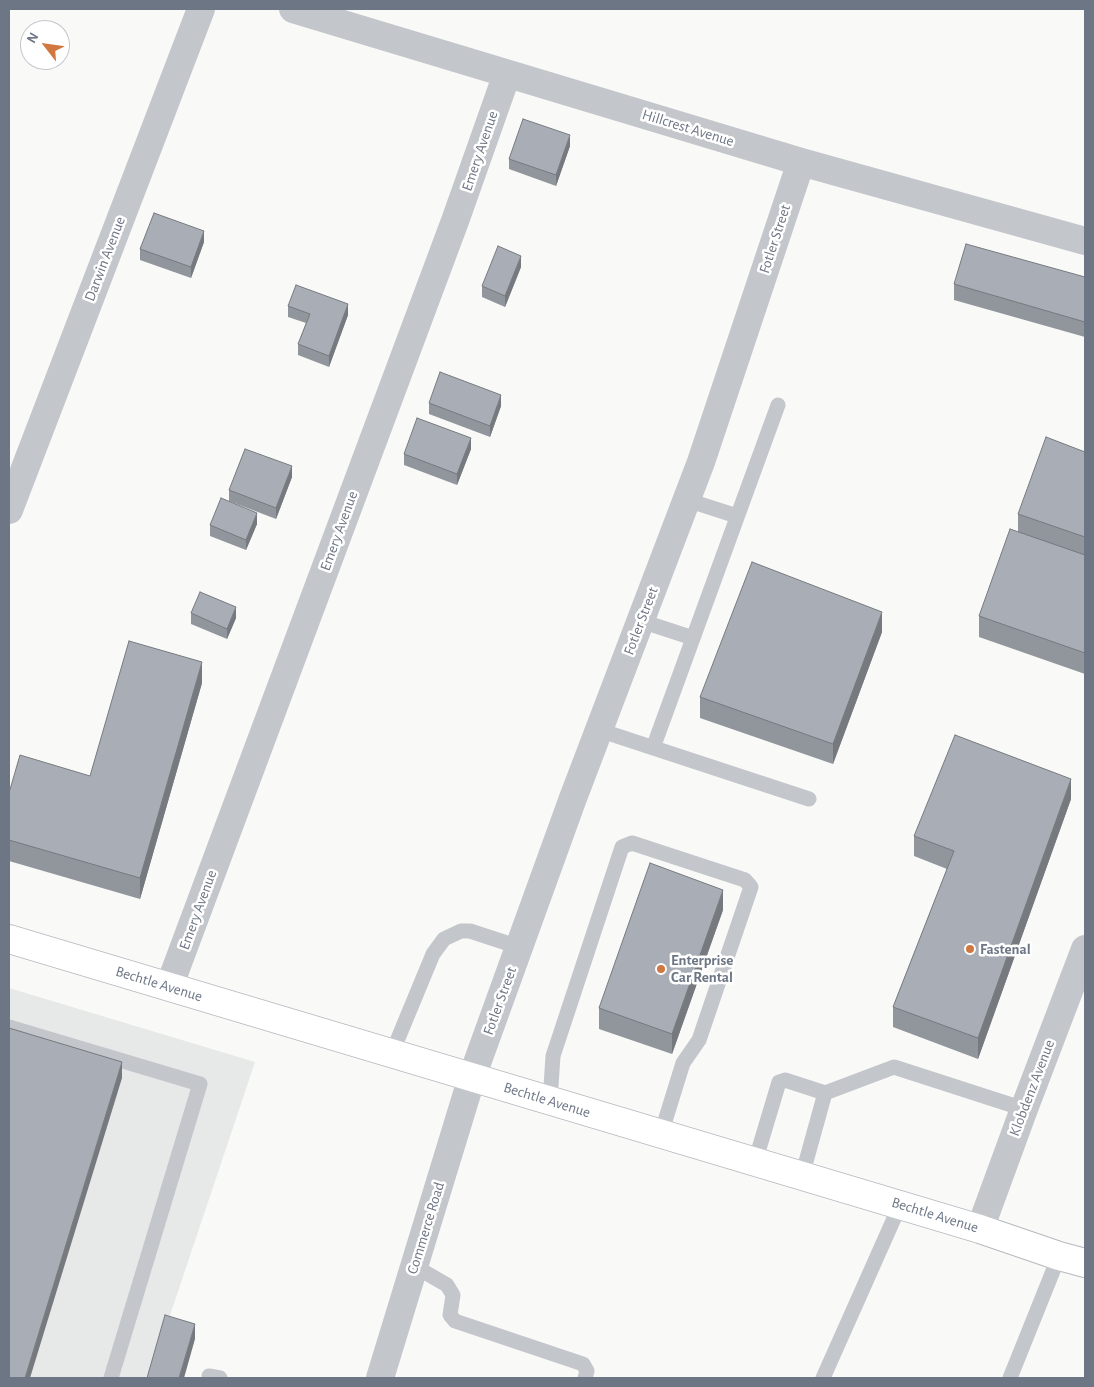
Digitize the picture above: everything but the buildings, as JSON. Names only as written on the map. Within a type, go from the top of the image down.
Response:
[{"type":"main road","name":"Bechtle Avenue","points":[[9,939],[980,1229],[1085,1263]]},
{"type":"street","name":"Darwin Avenue","points":[[9,510],[201,9]]},
{"type":"street","name":"Hillcrest Avenue","points":[[293,9],[801,162],[1085,241]]},
{"type":"street","name":"Emery Avenue","points":[[169,986],[448,239],[507,74]]},
{"type":"street","name":"Fotler Street","points":[[472,1077],[599,730],[701,462],[801,162]]},
{"type":"street","name":"Klobdenz Avenue","points":[[980,1229],[1085,949]]},
{"type":"street","name":"Commerce Road","points":[[380,1378],[472,1077]]},
{"type":"lane","points":[[653,748],[778,405]]},
{"type":"lane","points":[[687,500],[737,516]]},
{"type":"lane","points":[[641,621],[693,638]]},
{"type":"lane","points":[[599,730],[809,799]]},
{"type":"lane","points":[[550,1100],[553,1056],[622,847],[632,842],[745,880],[751,887],[699,1040],[683,1063],[661,1134]]},
{"type":"lane","points":[[392,1053],[433,954],[444,939],[461,931],[470,931],[519,947]]},
{"type":"lane","points":[[9,1027],[200,1084],[111,1378]]},
{"type":"lane","points":[[755,1162],[779,1082],[785,1080],[825,1093],[894,1067],[1024,1109]]},
{"type":"lane","points":[[802,1176],[825,1093]]},
{"type":"lane","points":[[823,1378],[900,1205]]},
{"type":"lane","points":[[1010,1378],[1059,1256]]},
{"type":"lane","points":[[414,1266],[446,1285],[454,1295],[450,1315],[455,1321],[583,1364],[587,1371],[585,1378]]},
{"type":"shaded area","points":[[9,988],[255,1062],[149,1378],[9,1378]]},
{"type":"place","name":"Fastenal","points":[[970,949]]},
{"type":"place","name":"Enterprise Car Rental","points":[[661,969]]}]
